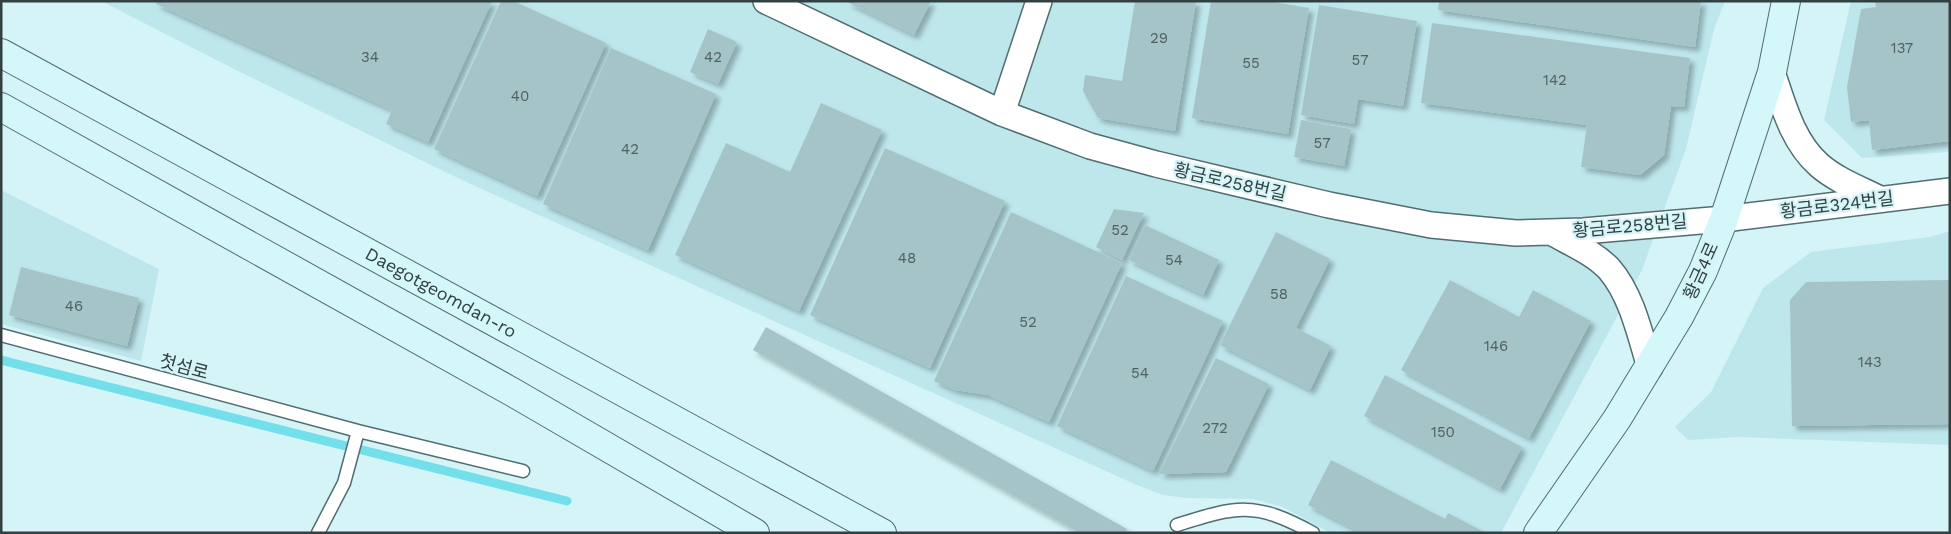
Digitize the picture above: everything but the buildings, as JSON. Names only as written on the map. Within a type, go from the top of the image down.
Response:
[{"type":"main road","name":"황금4로","points":[[1545,522],[1617,419],[1650,367],[1679,318],[1703,271],[1724,219],[1772,72],[1786,1]]},
{"type":"main road","name":"Daegotgeomdan-ro","points":[[1,53],[882,533]]},
{"type":"main road","points":[[1,107],[514,393],[755,533]]},
{"type":"street","name":"황금로258번길","points":[[766,1],[1002,112],[1090,146],[1156,164],[1329,204],[1431,224],[1476,230],[1551,232],[1724,219]]},
{"type":"street","points":[[1002,112],[1039,1]]},
{"type":"street","points":[[1772,72],[1796,137],[1808,154],[1834,176],[1880,199]]},
{"type":"street","name":"황금로324번길","points":[[1724,219],[1950,190]]},
{"type":"street","points":[[1551,232],[1588,253],[1609,269],[1620,284],[1630,306],[1650,367]]},
{"type":"lane","name":"첫섬로","points":[[1,335],[358,431],[523,470]]},
{"type":"lane","points":[[318,533],[344,483],[358,431]]},
{"type":"lane","points":[[1177,525],[1222,510],[1255,509],[1280,516],[1313,533]]},
{"type":"shaded area","points":[[101,1],[1725,1],[1714,29],[1686,149],[1642,270],[1501,533],[1330,533],[1283,507],[1253,499],[1187,498],[1163,495],[1139,486],[464,181],[236,70]]},
{"type":"shaded area","points":[[1851,1],[1950,1],[1950,152],[1862,158],[1824,120]]},
{"type":"shaded area","points":[[1,190],[159,269],[141,361],[1,324]]},
{"type":"shaded area","points":[[1950,231],[1950,445],[1738,437],[1688,440],[1675,427],[1711,392],[1763,288],[1811,252],[1930,237]]},
{"type":"waterway","points":[[1,360],[567,501]]}]
